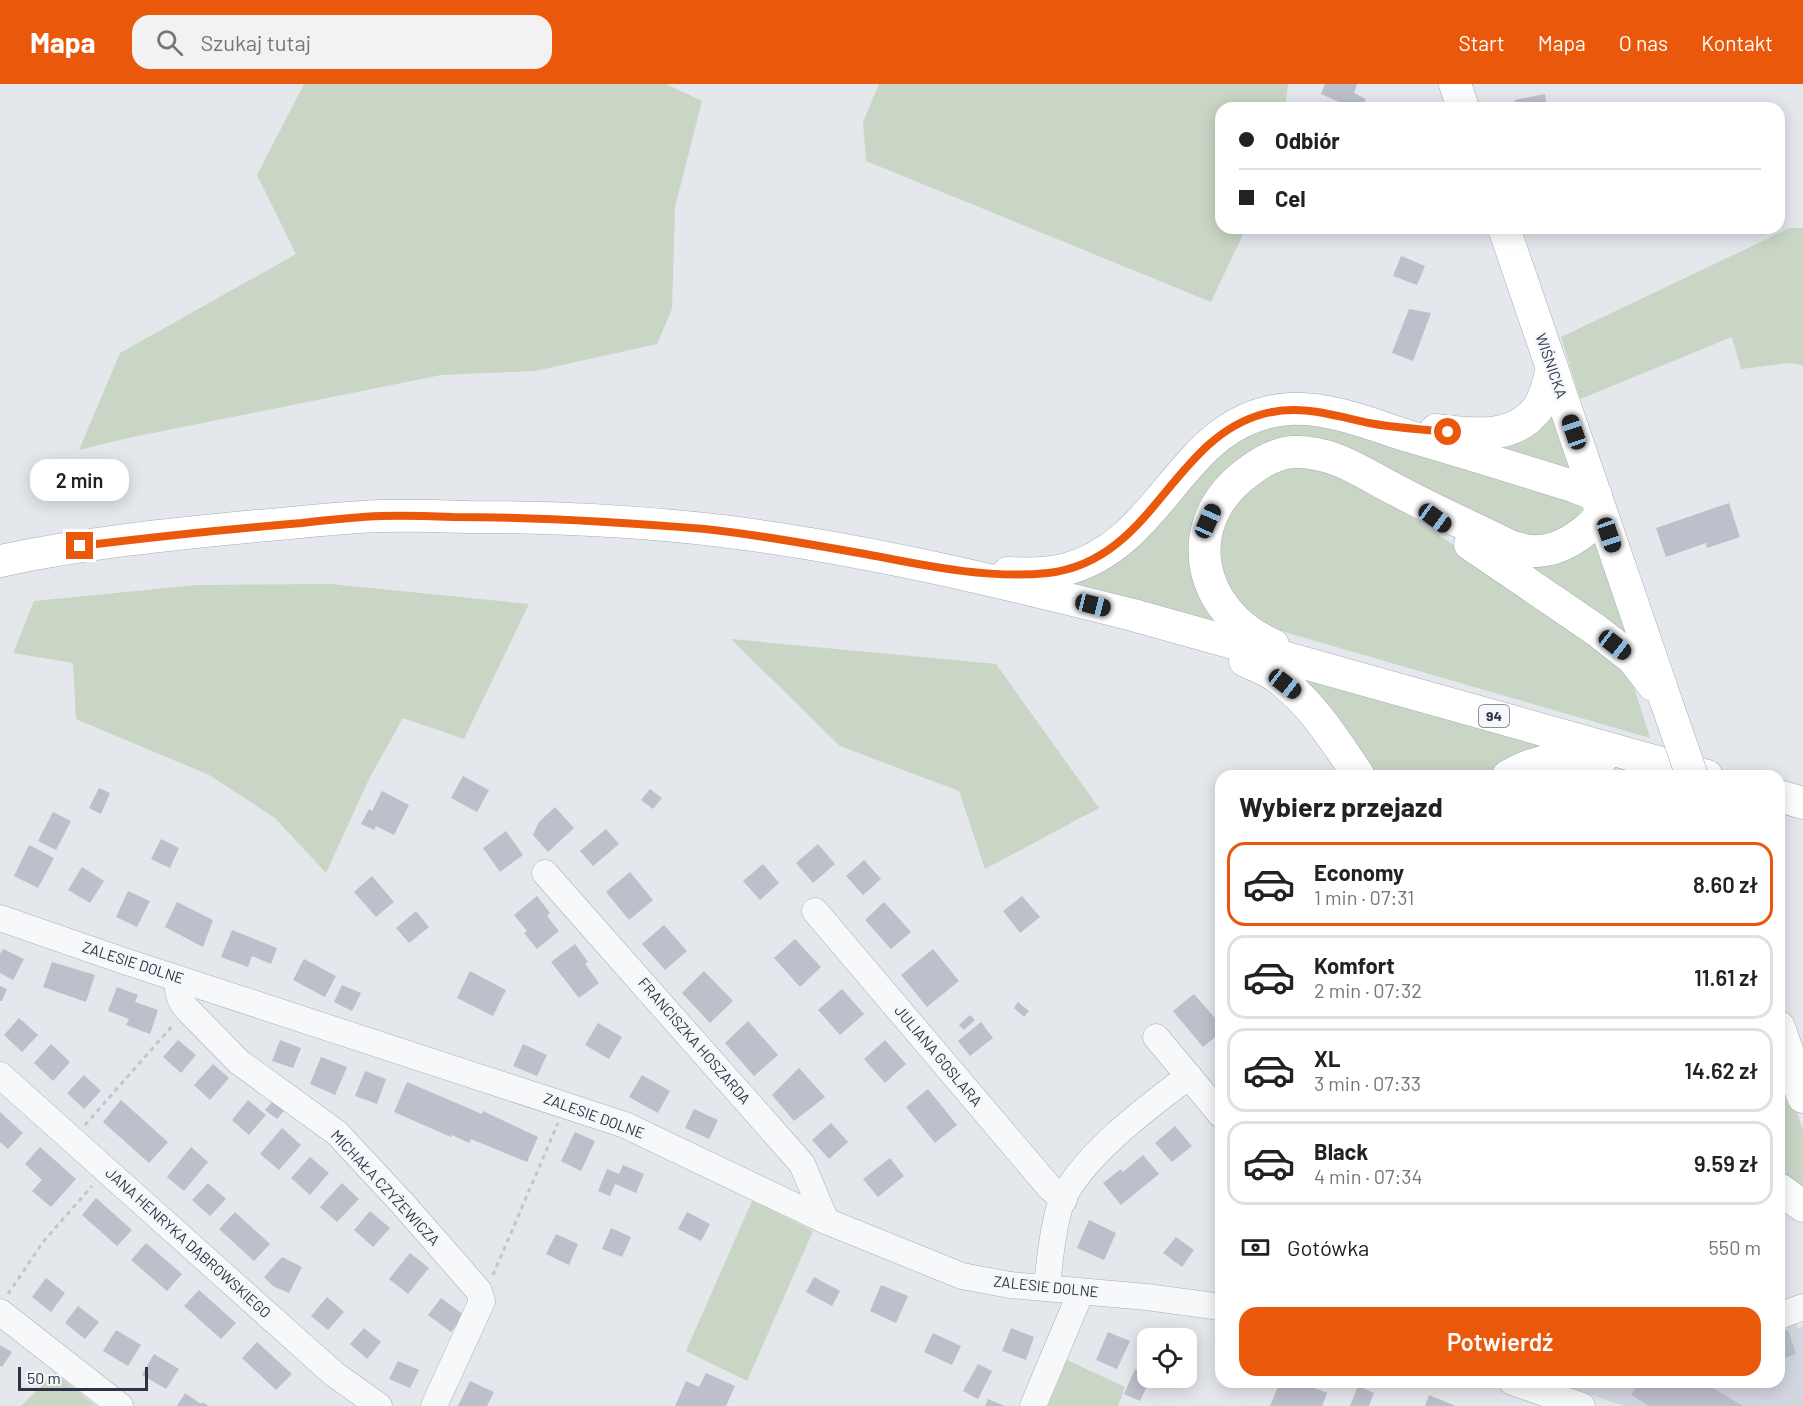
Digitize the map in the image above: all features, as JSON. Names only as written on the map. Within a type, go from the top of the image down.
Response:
[{"type":"main road","points":[[1455,84],[1461,102]]},
{"type":"main road","name":"WIŚNICKA","points":[[1506,234],[1690,770]]},
{"type":"main road","points":[[1371,423],[1467,434],[1493,434],[1525,420],[1538,408],[1552,368]]},
{"type":"main road","points":[[948,570],[1019,574],[1047,573],[1087,562],[1112,548],[1135,529],[1204,448],[1220,434],[1240,422],[1289,409],[1312,410],[1371,423],[1573,486],[1599,505],[1592,525],[1566,543],[1548,549],[1531,551],[1512,547],[1396,491]]},
{"type":"main road","points":[[1340,674],[1269,644],[1238,623],[1225,610],[1212,589],[1206,572],[1208,521],[1216,505],[1241,477],[1273,456],[1292,452],[1314,453],[1334,458],[1360,469],[1396,491],[1633,659],[1667,704]]},
{"type":"main road","name":"94","points":[[0,561],[59,548],[206,531],[370,517],[532,517],[722,531],[948,570],[1133,615],[1686,770]]},
{"type":"main road","points":[[1185,631],[1273,674],[1297,693],[1316,714],[1355,770]]},
{"type":"main road","points":[[1517,770],[1545,760],[1572,756],[1648,759]]},
{"type":"main road","points":[[1785,798],[1803,804]]},
{"type":"main road","points":[[1785,1064],[1803,1097]]},
{"type":"main road","points":[[1785,1193],[1803,1206]]},
{"type":"street","name":"FRANCISZKA HOSZARDA","points":[[545,873],[802,1164],[826,1221]]},
{"type":"street","name":"JULIANA GOSLARA","points":[[814,911],[1050,1188],[1064,1200]]},
{"type":"street","name":"ZALESIE DOLNE","points":[[0,918],[625,1125],[826,1221],[962,1276],[1047,1288],[1147,1297],[1215,1306]]},
{"type":"street","name":"MICHAŁA CZYŻEWICZA","points":[[179,979],[177,988],[180,1001],[187,1010],[239,1062],[337,1133],[479,1291],[482,1301]]},
{"type":"street","points":[[1156,1037],[1215,1108]]},
{"type":"street","name":"JANA HENRYKA DĄBROWSKIEGO","points":[[0,1075],[334,1374],[379,1406]]},
{"type":"street","points":[[1047,1288],[1060,1206],[1073,1181],[1108,1141],[1189,1076]]},
{"type":"street","points":[[1033,1406],[1082,1292]]},
{"type":"street","points":[[434,1406],[482,1301]]},
{"type":"street","points":[[1,1307],[120,1406]]},
{"type":"street","points":[[1785,1314],[1803,1307]]},
{"type":"street","points":[[1530,1388],[1582,1406]]},
{"type":"path","points":[[73,1139],[187,1010]]},
{"type":"path","points":[[482,1301],[566,1105]]},
{"type":"path","points":[[1,1307],[43,1242],[106,1170]]},
{"type":"shaded area","points":[[1785,1299],[1794,1306],[1797,1328],[1803,1327],[1803,1406],[1624,1406],[1571,1388],[1785,1388]]},
{"type":"green space","points":[[304,84],[666,84],[702,101],[675,207],[672,309],[657,344],[535,371],[441,375],[128,438],[79,450],[120,353],[296,254],[257,175]]},
{"type":"green space","points":[[879,84],[1288,84],[1286,102],[1215,102],[1215,234],[1243,234],[1211,302],[866,161],[863,122]]},
{"type":"green space","points":[[1803,228],[1803,365],[1789,363],[1741,369],[1732,337],[1580,399],[1561,337],[1777,234],[1785,234],[1785,230]]},
{"type":"green space","points":[[1552,397],[1575,469],[1566,475],[1474,443]]},
{"type":"green space","points":[[1323,421],[1586,502],[1565,529],[1546,537],[1526,538],[1353,453],[1216,484],[1221,623],[1062,580],[1200,465],[1263,423]]},
{"type":"green space","points":[[1315,459],[1403,511],[1546,607],[1625,669],[1634,687],[1650,738],[1257,624],[1223,584],[1217,531],[1245,480]]},
{"type":"green space","points":[[1598,538],[1637,648],[1506,553]]},
{"type":"green space","points":[[331,584],[529,604],[464,739],[403,718],[369,779],[326,873],[275,818],[209,775],[76,719],[73,663],[13,653],[34,601],[197,585]]},
{"type":"green space","points":[[731,639],[996,664],[1099,808],[985,869],[959,791],[840,746]]},
{"type":"green space","points":[[1304,679],[1544,747],[1497,770],[1368,770]]},
{"type":"green space","points":[[1785,1080],[1803,1131],[1803,1195],[1785,1183]]},
{"type":"green space","points":[[752,1201],[813,1231],[747,1381],[686,1351]]},
{"type":"green space","points":[[1067,1360],[1125,1387],[1118,1406],[1048,1406]]},
{"type":"green space","points":[[55,1373],[96,1406],[21,1406]]},
{"type":"building","points":[[1325,84],[1357,84],[1354,93],[1366,99],[1365,102],[1339,102],[1321,94]]},
{"type":"building","points":[[1545,94],[1546,102],[1516,102],[1515,100]]},
{"type":"building","points":[[1401,256],[1425,266],[1417,285],[1393,276]]},
{"type":"building","points":[[1409,309],[1431,313],[1413,361],[1392,353]]},
{"type":"building","points":[[1729,503],[1740,537],[1707,548],[1706,543],[1666,557],[1656,528]]},
{"type":"building","points":[[463,776],[489,790],[477,812],[451,798]]},
{"type":"building","points":[[99,788],[110,793],[101,814],[89,808]]},
{"type":"building","points":[[650,789],[662,798],[653,809],[641,800]]},
{"type":"building","points":[[382,791],[409,805],[394,835],[376,826],[374,830],[361,824],[369,809],[372,811]]},
{"type":"building","points":[[555,807],[574,828],[548,852],[533,835],[539,822]]},
{"type":"building","points":[[53,812],[71,821],[56,850],[38,841]]},
{"type":"building","points":[[606,829],[619,844],[593,866],[580,851]]},
{"type":"building","points":[[506,831],[523,855],[500,872],[483,848]]},
{"type":"building","points":[[161,839],[179,848],[170,868],[151,859]]},
{"type":"building","points":[[818,844],[835,864],[813,883],[796,863]]},
{"type":"building","points":[[29,845],[54,858],[38,888],[14,876]]},
{"type":"building","points":[[864,860],[881,879],[863,895],[846,876]]},
{"type":"building","points":[[763,864],[779,883],[760,900],[743,881]]},
{"type":"building","points":[[82,867],[104,881],[90,903],[68,890]]},
{"type":"building","points":[[630,872],[653,900],[629,920],[606,892]]},
{"type":"building","points":[[372,876],[394,902],[376,917],[354,892]]},
{"type":"building","points":[[128,891],[150,901],[137,927],[116,917]]},
{"type":"building","points":[[537,896],[550,913],[547,916],[559,931],[537,949],[524,933],[527,931],[514,915]]},
{"type":"building","points":[[1022,896],[1040,917],[1020,933],[1003,911]]},
{"type":"building","points":[[177,902],[213,920],[203,947],[165,927]]},
{"type":"building","points":[[884,902],[911,932],[891,949],[865,920]]},
{"type":"building","points":[[416,911],[429,927],[409,943],[396,928]]},
{"type":"building","points":[[664,925],[687,951],[665,970],[642,944]]},
{"type":"building","points":[[232,930],[277,948],[271,964],[252,956],[248,967],[221,957]]},
{"type":"building","points":[[795,939],[821,967],[800,987],[774,958]]},
{"type":"building","points":[[575,944],[588,962],[585,964],[599,983],[579,998],[551,962]]},
{"type":"building","points":[[3,949],[24,959],[13,980],[0,973],[0,954]]},
{"type":"building","points":[[933,949],[959,981],[927,1007],[901,975]]},
{"type":"building","points":[[304,959],[336,976],[325,997],[293,980]]},
{"type":"building","points":[[52,962],[95,975],[86,1002],[43,987]]},
{"type":"building","points":[[470,971],[506,990],[493,1016],[457,998]]},
{"type":"building","points":[[704,971],[733,1001],[710,1023],[682,993]]},
{"type":"building","points":[[342,985],[361,993],[352,1011],[334,1002]]},
{"type":"building","points":[[0,986],[7,989],[2,1001],[0,1001]]},
{"type":"building","points":[[117,987],[138,995],[135,1002],[158,1010],[150,1034],[126,1025],[129,1019],[108,1011]]},
{"type":"building","points":[[842,989],[864,1014],[840,1035],[818,1010]]},
{"type":"building","points":[[1194,994],[1215,1018],[1215,1037],[1203,1047],[1173,1011]]},
{"type":"building","points":[[1018,1002],[1029,1011],[1024,1017],[1014,1008]]},
{"type":"building","points":[[970,1015],[975,1020],[964,1030],[959,1025]]},
{"type":"building","points":[[19,1018],[38,1035],[22,1052],[4,1035]]},
{"type":"building","points":[[748,1021],[778,1055],[754,1076],[725,1043]]},
{"type":"building","points":[[981,1022],[993,1038],[970,1056],[958,1041]]},
{"type":"building","points":[[598,1023],[622,1037],[609,1059],[585,1045]]},
{"type":"building","points":[[178,1040],[196,1055],[181,1073],[163,1057]]},
{"type":"building","points":[[280,1040],[301,1048],[293,1068],[272,1061]]},
{"type":"building","points":[[885,1040],[906,1064],[885,1083],[864,1059]]},
{"type":"building","points":[[51,1044],[70,1062],[53,1081],[34,1063]]},
{"type":"building","points":[[523,1044],[547,1055],[537,1076],[513,1066]]},
{"type":"building","points":[[321,1057],[347,1067],[335,1095],[310,1084]]},
{"type":"building","points":[[213,1064],[229,1078],[210,1100],[194,1085]]},
{"type":"building","points":[[799,1068],[825,1097],[794,1121],[772,1095]]},
{"type":"building","points":[[365,1071],[386,1079],[377,1104],[355,1096]]},
{"type":"building","points":[[84,1075],[101,1091],[84,1109],[67,1093]]},
{"type":"building","points":[[642,1075],[670,1091],[658,1113],[629,1097]]},
{"type":"building","points":[[407,1082],[482,1114],[483,1111],[538,1137],[527,1162],[471,1139],[469,1143],[452,1135],[451,1137],[394,1112]]},
{"type":"building","points":[[928,1089],[957,1125],[935,1143],[906,1107]]},
{"type":"building","points":[[276,1097],[288,1106],[277,1119],[265,1110]]},
{"type":"building","points":[[121,1100],[168,1142],[149,1163],[103,1122]]},
{"type":"building","points":[[248,1100],[266,1115],[249,1135],[232,1120]]},
{"type":"building","points":[[694,1109],[718,1120],[709,1139],[685,1128]]},
{"type":"building","points":[[0,1112],[23,1133],[8,1149],[0,1142]]},
{"type":"building","points":[[831,1123],[848,1142],[829,1159],[812,1140]]},
{"type":"building","points":[[1175,1126],[1192,1146],[1172,1162],[1155,1143]]},
{"type":"building","points":[[282,1128],[301,1145],[279,1170],[260,1154]]},
{"type":"building","points":[[575,1132],[595,1141],[581,1171],[561,1161]]},
{"type":"building","points":[[40,1147],[76,1179],[51,1207],[32,1191],[42,1180],[25,1164]]},
{"type":"building","points":[[191,1147],[208,1162],[184,1191],[167,1177]]},
{"type":"building","points":[[1143,1155],[1159,1174],[1121,1205],[1103,1183],[1121,1169],[1123,1172]]},
{"type":"building","points":[[310,1157],[329,1173],[310,1195],[291,1178]]},
{"type":"building","points":[[890,1158],[904,1176],[878,1197],[863,1179]]},
{"type":"building","points":[[623,1165],[644,1174],[636,1193],[615,1184],[610,1196],[598,1191],[607,1169],[619,1174]]},
{"type":"building","points":[[208,1183],[226,1199],[210,1216],[192,1200]]},
{"type":"building","points":[[342,1183],[359,1199],[337,1222],[320,1207]]},
{"type":"building","points":[[96,1198],[132,1230],[117,1246],[82,1215]]},
{"type":"building","points":[[370,1211],[390,1228],[373,1247],[354,1230]]},
{"type":"building","points":[[235,1212],[270,1244],[254,1261],[219,1229]]},
{"type":"building","points":[[687,1212],[710,1224],[701,1241],[678,1229]]},
{"type":"building","points":[[1089,1220],[1116,1233],[1104,1260],[1077,1248]]},
{"type":"building","points":[[611,1228],[631,1237],[622,1257],[602,1249]]},
{"type":"building","points":[[556,1234],[578,1244],[569,1265],[546,1254]]},
{"type":"building","points":[[1176,1237],[1194,1250],[1182,1267],[1163,1253]]},
{"type":"building","points":[[146,1243],[182,1274],[167,1291],[131,1260]]},
{"type":"building","points":[[410,1253],[429,1268],[408,1294],[389,1279]]},
{"type":"building","points":[[282,1257],[302,1267],[289,1293],[273,1286],[264,1277]]},
{"type":"building","points":[[814,1277],[840,1291],[832,1306],[806,1292]]},
{"type":"building","points":[[46,1278],[65,1293],[51,1312],[32,1297]]},
{"type":"building","points":[[881,1285],[908,1296],[896,1323],[870,1311]]},
{"type":"building","points":[[199,1290],[236,1323],[221,1339],[184,1306]]},
{"type":"building","points":[[327,1297],[344,1312],[328,1330],[311,1316]]},
{"type":"building","points":[[441,1298],[464,1315],[451,1332],[428,1315]]},
{"type":"building","points":[[78,1306],[99,1322],[85,1339],[65,1323]]},
{"type":"building","points":[[364,1328],[381,1342],[367,1359],[350,1344]]},
{"type":"building","points":[[1011,1328],[1034,1337],[1026,1360],[1002,1351]]},
{"type":"building","points":[[116,1330],[141,1345],[128,1366],[103,1351]]},
{"type":"building","points":[[1788,1330],[1796,1354],[1785,1358],[1785,1331]]},
{"type":"building","points":[[1108,1332],[1130,1341],[1117,1369],[1096,1360]]},
{"type":"building","points":[[933,1333],[961,1346],[952,1365],[924,1352]]},
{"type":"building","points":[[257,1342],[292,1374],[276,1390],[242,1358]]},
{"type":"building","points":[[0,1345],[12,1352],[2,1367],[0,1366]]},
{"type":"building","points":[[154,1354],[179,1369],[166,1389],[142,1375]]},
{"type":"building","points":[[398,1361],[419,1370],[410,1388],[389,1379]]},
{"type":"building","points":[[978,1364],[992,1371],[978,1399],[963,1391]]},
{"type":"building","points":[[1135,1369],[1137,1370],[1137,1388],[1146,1388],[1140,1401],[1124,1394]]},
{"type":"building","points":[[706,1373],[735,1386],[726,1406],[675,1406],[686,1381],[699,1387]]},
{"type":"building","points":[[470,1381],[494,1392],[487,1406],[458,1406]]},
{"type":"building","points":[[1278,1388],[1314,1388],[1327,1393],[1322,1406],[1270,1406]]},
{"type":"building","points":[[1357,1388],[1374,1393],[1369,1406],[1350,1406]]},
{"type":"building","points":[[1636,1388],[1713,1388],[1743,1406],[1649,1406],[1631,1395]]},
{"type":"building","points":[[185,1393],[201,1404],[202,1402],[209,1406],[177,1406]]},
{"type":"building","points":[[1429,1395],[1456,1406],[1425,1406]]},
{"type":"building","points":[[988,1399],[1005,1406],[985,1406]]},
{"type":"route","points":[[80,546],[206,531],[382,516],[532,517],[722,531],[948,570],[1019,574],[1047,573],[1087,562],[1119,543],[1135,529],[1204,448],[1220,434],[1240,422],[1263,414],[1289,409],[1312,410],[1371,423],[1448,432]]}]
